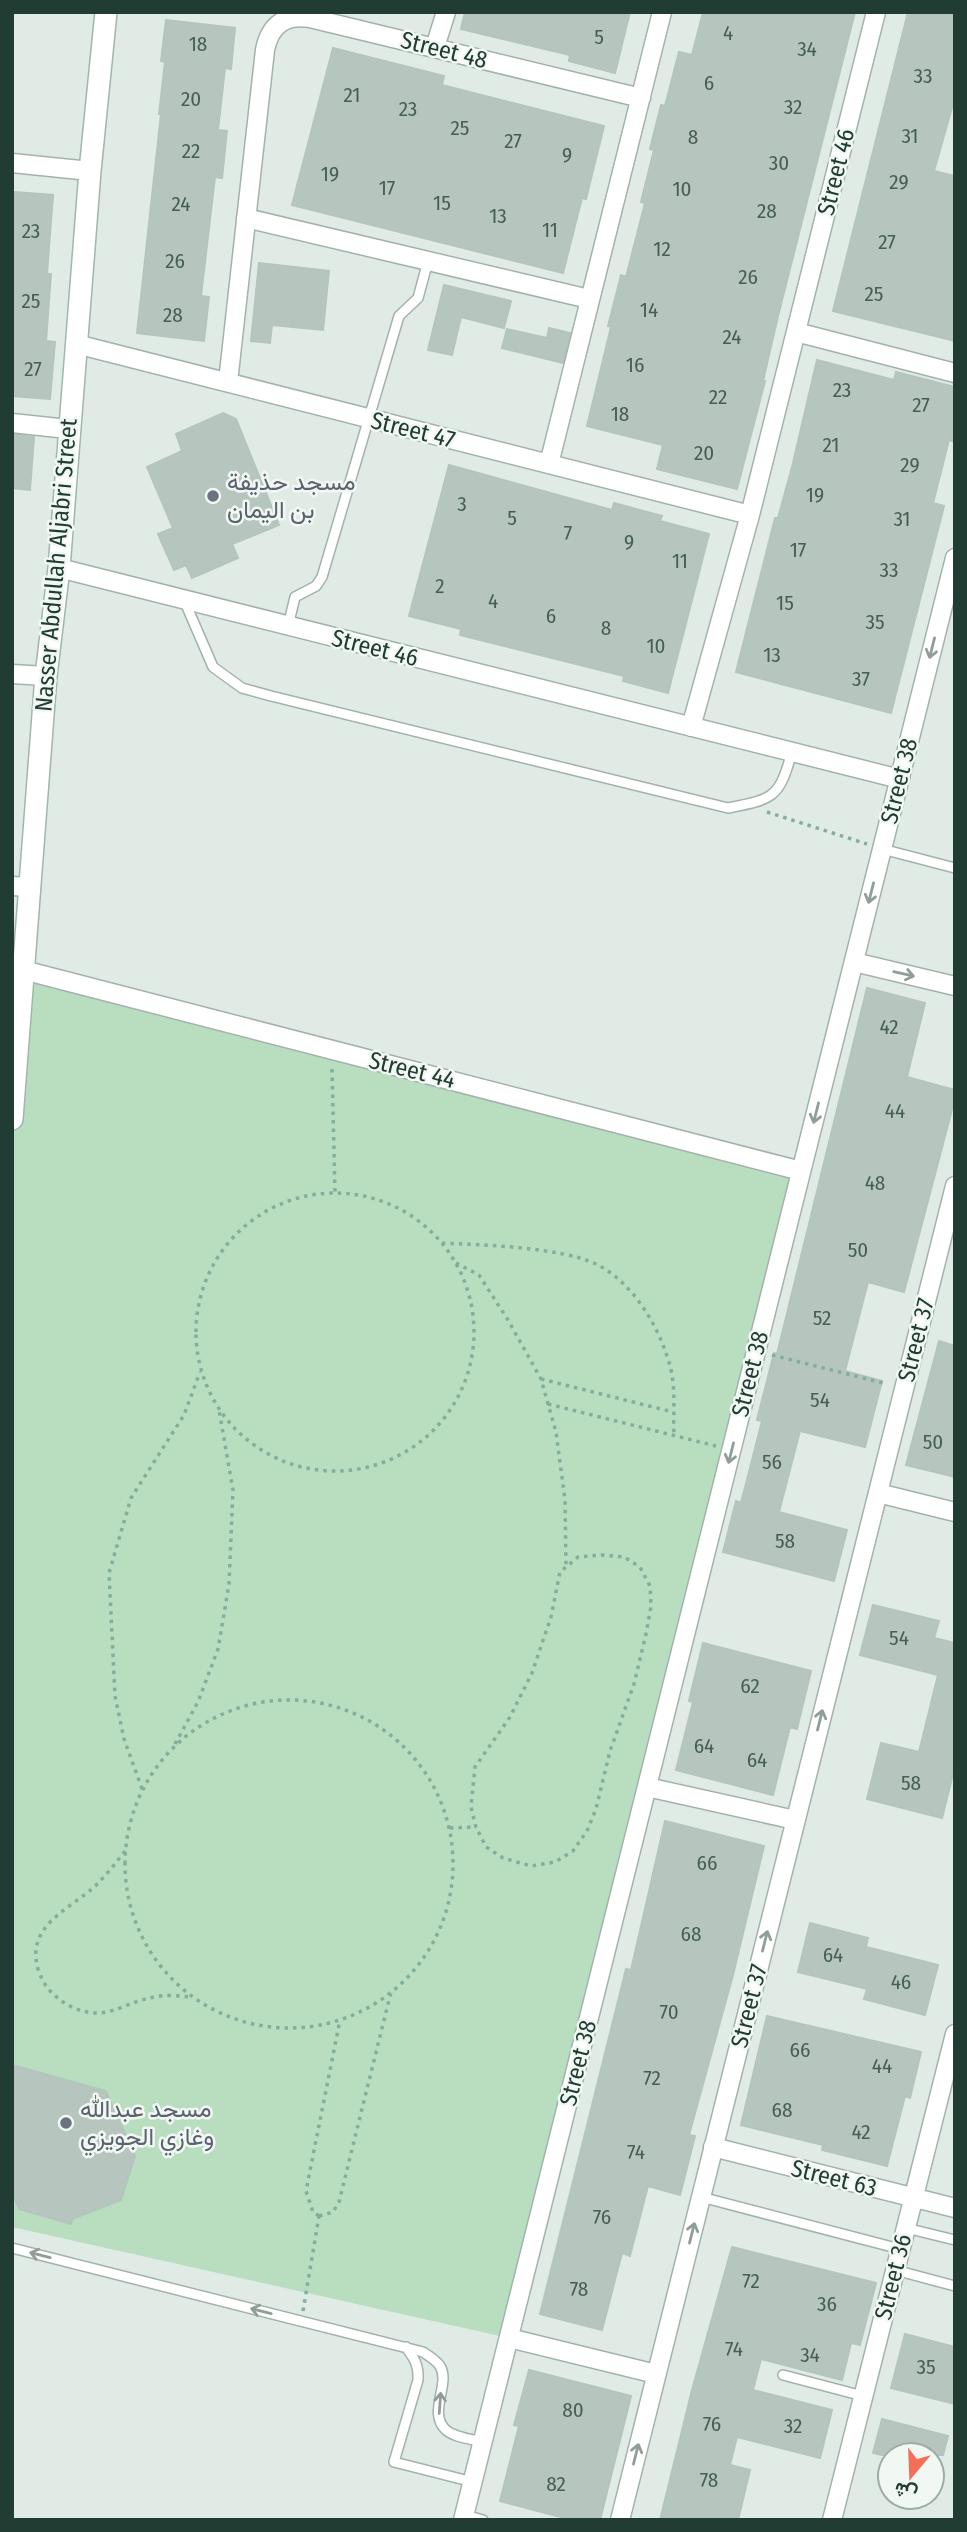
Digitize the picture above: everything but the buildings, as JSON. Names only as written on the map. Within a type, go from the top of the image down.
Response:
[{"type":"street","name":"Nasser Abdullah Aljabri Street","points":[[12,1119],[23,970],[21,887],[59,568],[68,429],[106,12]]},
{"type":"street","points":[[435,47],[446,12]]},
{"type":"street","points":[[549,464],[662,12]]},
{"type":"street","name":"Street 46","points":[[691,727],[750,515],[876,12]]},
{"type":"street","name":"Street 48","points":[[228,382],[265,50],[274,27],[285,19],[297,16],[641,98]]},
{"type":"street","points":[[12,163],[90,171]]},
{"type":"street","points":[[246,218],[589,299]]},
{"type":"street","points":[[796,332],[955,373]]},
{"type":"street","name":"Street 47","points":[[76,344],[750,515]]},
{"type":"street","points":[[12,424],[68,429]]},
{"type":"street","name":"Street 38","points":[[464,2517],[882,849],[949,602],[955,558]]},
{"type":"street","name":"Street 46","points":[[59,568],[900,779]]},
{"type":"street","points":[[12,674],[46,676]]},
{"type":"street","points":[[854,962],[955,986]]},
{"type":"street","name":"Street 44","points":[[23,970],[801,1171]]},
{"type":"street","name":"Street 37","points":[[620,2520],[955,1186]]},
{"type":"street","points":[[878,1493],[955,1513]]},
{"type":"street","points":[[647,1787],[795,1820]]},
{"type":"street","name":"Street 36","points":[[832,2520],[955,2035]]},
{"type":"street","name":"Street 63","points":[[713,2147],[955,2208]]},
{"type":"street","points":[[509,2338],[656,2374]]},
{"type":"lane","points":[[288,626],[295,597],[316,586],[322,577],[399,316],[418,298],[428,261]]},
{"type":"lane","points":[[184,600],[213,667],[242,688],[728,808],[757,803],[774,795],[784,782],[792,752]]},
{"type":"lane","points":[[882,849],[955,867]]},
{"type":"lane","points":[[701,2197],[901,2249]]},
{"type":"lane","points":[[906,2228],[955,2240]]},
{"type":"lane","points":[[12,2248],[423,2352],[440,2365],[443,2374],[439,2405],[442,2425],[455,2435],[483,2442]]},
{"type":"lane","points":[[895,2270],[955,2286]]},
{"type":"lane","points":[[405,2347],[415,2359],[418,2380],[394,2462],[473,2482]]},
{"type":"lane","points":[[783,2375],[863,2396]]},
{"type":"lane","points":[[464,2517],[483,2520]]},
{"type":"path","points":[[757,803],[768,813],[882,849]]},
{"type":"path","points":[[332,1050],[335,1193]]},
{"type":"path","points":[[335,1193],[359,1195],[383,1202],[405,1212],[425,1226],[442,1243],[456,1263],[466,1285],[473,1320],[472,1356],[466,1380],[456,1402],[442,1422],[425,1439],[382,1463],[335,1471],[310,1469],[287,1462],[265,1452],[245,1438],[219,1408],[201,1370],[195,1331],[197,1307],[214,1262],[228,1242],[245,1225],[265,1211],[299,1198],[335,1193]]},
{"type":"path","points":[[442,1243],[499,1246],[565,1255],[596,1264],[623,1284],[655,1327],[671,1367],[674,1436]]},
{"type":"path","points":[[456,1263],[479,1275],[541,1379],[556,1432],[565,1500],[566,1567]]},
{"type":"path","points":[[756,1352],[904,1388]]},
{"type":"path","points":[[142,1789],[124,1739],[115,1696],[109,1573],[131,1497],[184,1415],[201,1370]]},
{"type":"path","points":[[541,1379],[673,1412]]},
{"type":"path","points":[[548,1404],[732,1450]]},
{"type":"path","points":[[172,1748],[198,1702],[218,1649],[229,1584],[233,1490],[219,1408]]},
{"type":"path","points":[[578,1557],[624,1557],[640,1567],[650,1587],[651,1606],[634,1684],[610,1751],[596,1809],[587,1831],[573,1851],[555,1862],[531,1866],[503,1858],[485,1847],[471,1807],[475,1767],[522,1696],[541,1649],[560,1572],[566,1567],[578,1557]]},
{"type":"path","points":[[285,1700],[310,1701],[358,1715],[400,1743],[417,1761],[442,1804],[450,1828],[453,1878],[449,1903],[430,1949],[415,1969],[391,1992],[355,2014],[306,2027],[256,2024],[232,2017],[195,1997],[170,1976],[154,1956],[132,1911],[127,1886],[126,1850],[133,1812],[142,1789],[172,1748],[191,1732],[212,1719],[247,1706],[285,1700]]},
{"type":"path","points":[[450,1828],[476,1827]]},
{"type":"path","points":[[126,1850],[95,1886],[43,1930],[37,1941],[35,1954],[40,1975],[47,1989],[59,2000],[85,2012],[102,2013],[150,1997],[195,1997]]},
{"type":"path","points":[[340,2019],[306,2191],[313,2212],[319,2216],[333,2212],[339,2202],[391,1992]]},
{"type":"path","points":[[302,2321],[319,2216]]},
{"type":"green space","points":[[23,970],[801,1171],[509,2338],[12,2227],[12,1122]]},
{"type":"place","name":"مسجد حذيفة بن اليمان","points":[[213,496]]},
{"type":"place","name":"مسجد عبدالله وغازي الجويزي","points":[[66,2123]]}]
